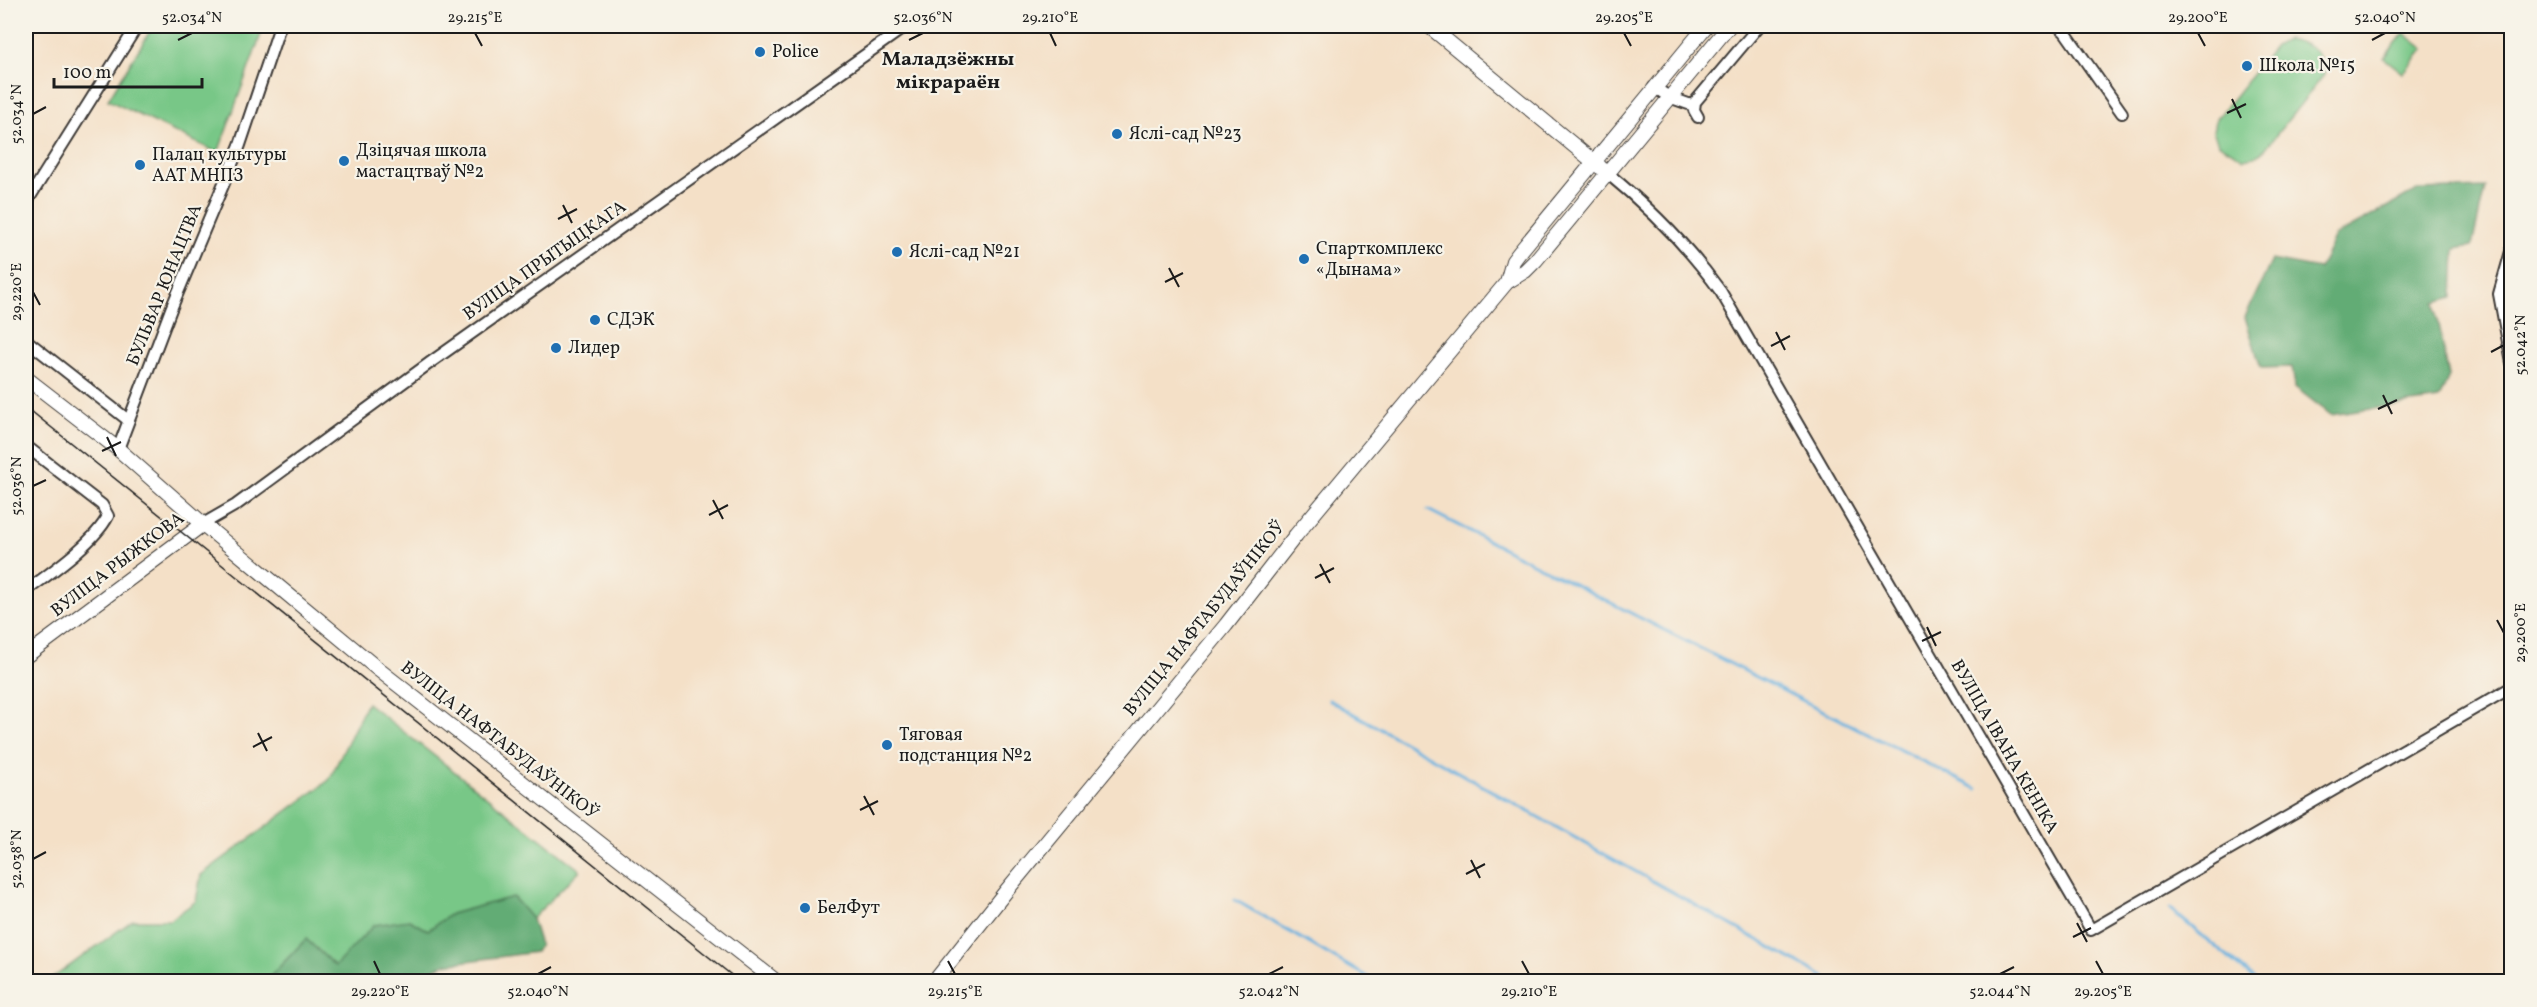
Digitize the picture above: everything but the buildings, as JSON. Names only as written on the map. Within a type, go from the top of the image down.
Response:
[{"type":"main road","points":[[1429,26],[1606,172]]},
{"type":"main road","name":"ВУЛІЦА НАФТАБУДАЎНІКОЎ","points":[[1507,282],[1513,261],[1518,253],[1706,26]]},
{"type":"main road","name":"ВУЛІЦА НАФТАБУДАЎНІКОЎ","points":[[934,981],[1226,626],[1296,535],[1507,282],[1529,267],[1729,26]]},
{"type":"main road","name":"ВУЛІЦА НАФТАБУДАЎНІКОЎ","points":[[26,378],[118,449],[203,524],[379,670],[777,981]]},
{"type":"main road","name":"ВУЛІЦА РЫЖКОВА","points":[[26,656],[203,524]]},
{"type":"street","points":[[26,202],[137,26]]},
{"type":"street","name":"БУЛЬВАР ЮНАЦТВА","points":[[118,449],[171,309],[240,145],[280,26]]},
{"type":"street","name":"ВУЛІЦА ПРЫТЫЦКАГА","points":[[203,524],[236,505],[431,362],[906,26]]},
{"type":"street","points":[[1654,87],[1696,111],[1697,98],[1759,26]]},
{"type":"street","points":[[2058,26],[2065,32],[2122,113]]},
{"type":"street","name":"ВУЛІЦА ІВАНА КЕНІКА","points":[[1606,172],[1672,232],[1699,261],[1721,292],[2091,930],[2511,687]]},
{"type":"street","points":[[2511,248],[2499,294],[2511,363]]},
{"type":"street","points":[[26,340],[128,420]]},
{"type":"street","points":[[26,446],[102,505],[108,516],[103,527],[57,568],[26,591]]},
{"type":"green space","points":[[153,26],[264,26],[218,153],[108,100]]},
{"type":"green space","points":[[2404,33],[2424,49],[2403,73],[2384,58]]},
{"type":"green space","points":[[2287,39],[2302,43],[2314,50],[2322,61],[2324,75],[2265,149],[2255,157],[2244,159],[2218,143],[2213,131],[2215,121],[2275,46]]},
{"type":"green space","points":[[2485,188],[2472,246],[2455,249],[2453,298],[2435,303],[2449,377],[2439,399],[2331,415],[2295,387],[2292,367],[2261,368],[2245,317],[2272,260],[2319,269],[2335,236],[2418,190]]},
{"type":"green space","points":[[367,703],[580,870],[532,919],[513,897],[451,914],[428,930],[409,920],[335,966],[306,939],[266,981],[47,982],[133,920],[170,920],[196,901],[201,875],[329,780]]},
{"type":"green space","points":[[513,897],[532,919],[540,945],[536,952],[445,964],[407,981],[266,981],[306,939],[335,966],[374,925],[409,920],[428,930],[451,914]]},
{"type":"waterway","points":[[1428,510],[1977,789]]},
{"type":"waterway","points":[[1329,700],[1833,982]]},
{"type":"waterway","points":[[1235,900],[1376,982]]},
{"type":"waterway","points":[[2170,909],[2258,982]]},
{"type":"tram line","points":[[26,407],[740,982]]},
{"type":"place","name":"Police","points":[[760,52]]},
{"type":"place","name":"Школа №15","points":[[2247,66]]},
{"type":"place","name":"Яслі-сад №23","points":[[1117,134]]},
{"type":"place","name":"Дзіцячая школа мастацтваў №2","points":[[344,161]]},
{"type":"place","name":"Палац культуры ААТ МНПЗ","points":[[140,165]]},
{"type":"place","name":"Яслі-сад №21","points":[[897,252]]},
{"type":"place","name":"Спарткомплекс «Дынама»","points":[[1304,259]]},
{"type":"place","name":"СДЭК","points":[[595,320]]},
{"type":"place","name":"Лидер","points":[[556,348]]},
{"type":"place","name":"Тяговая подстанция №2","points":[[887,745]]},
{"type":"place","name":"БелФут","points":[[805,908]]},
{"type":"district","name":"Маладзёжны мікрараён","points":[[948,72]]}]
